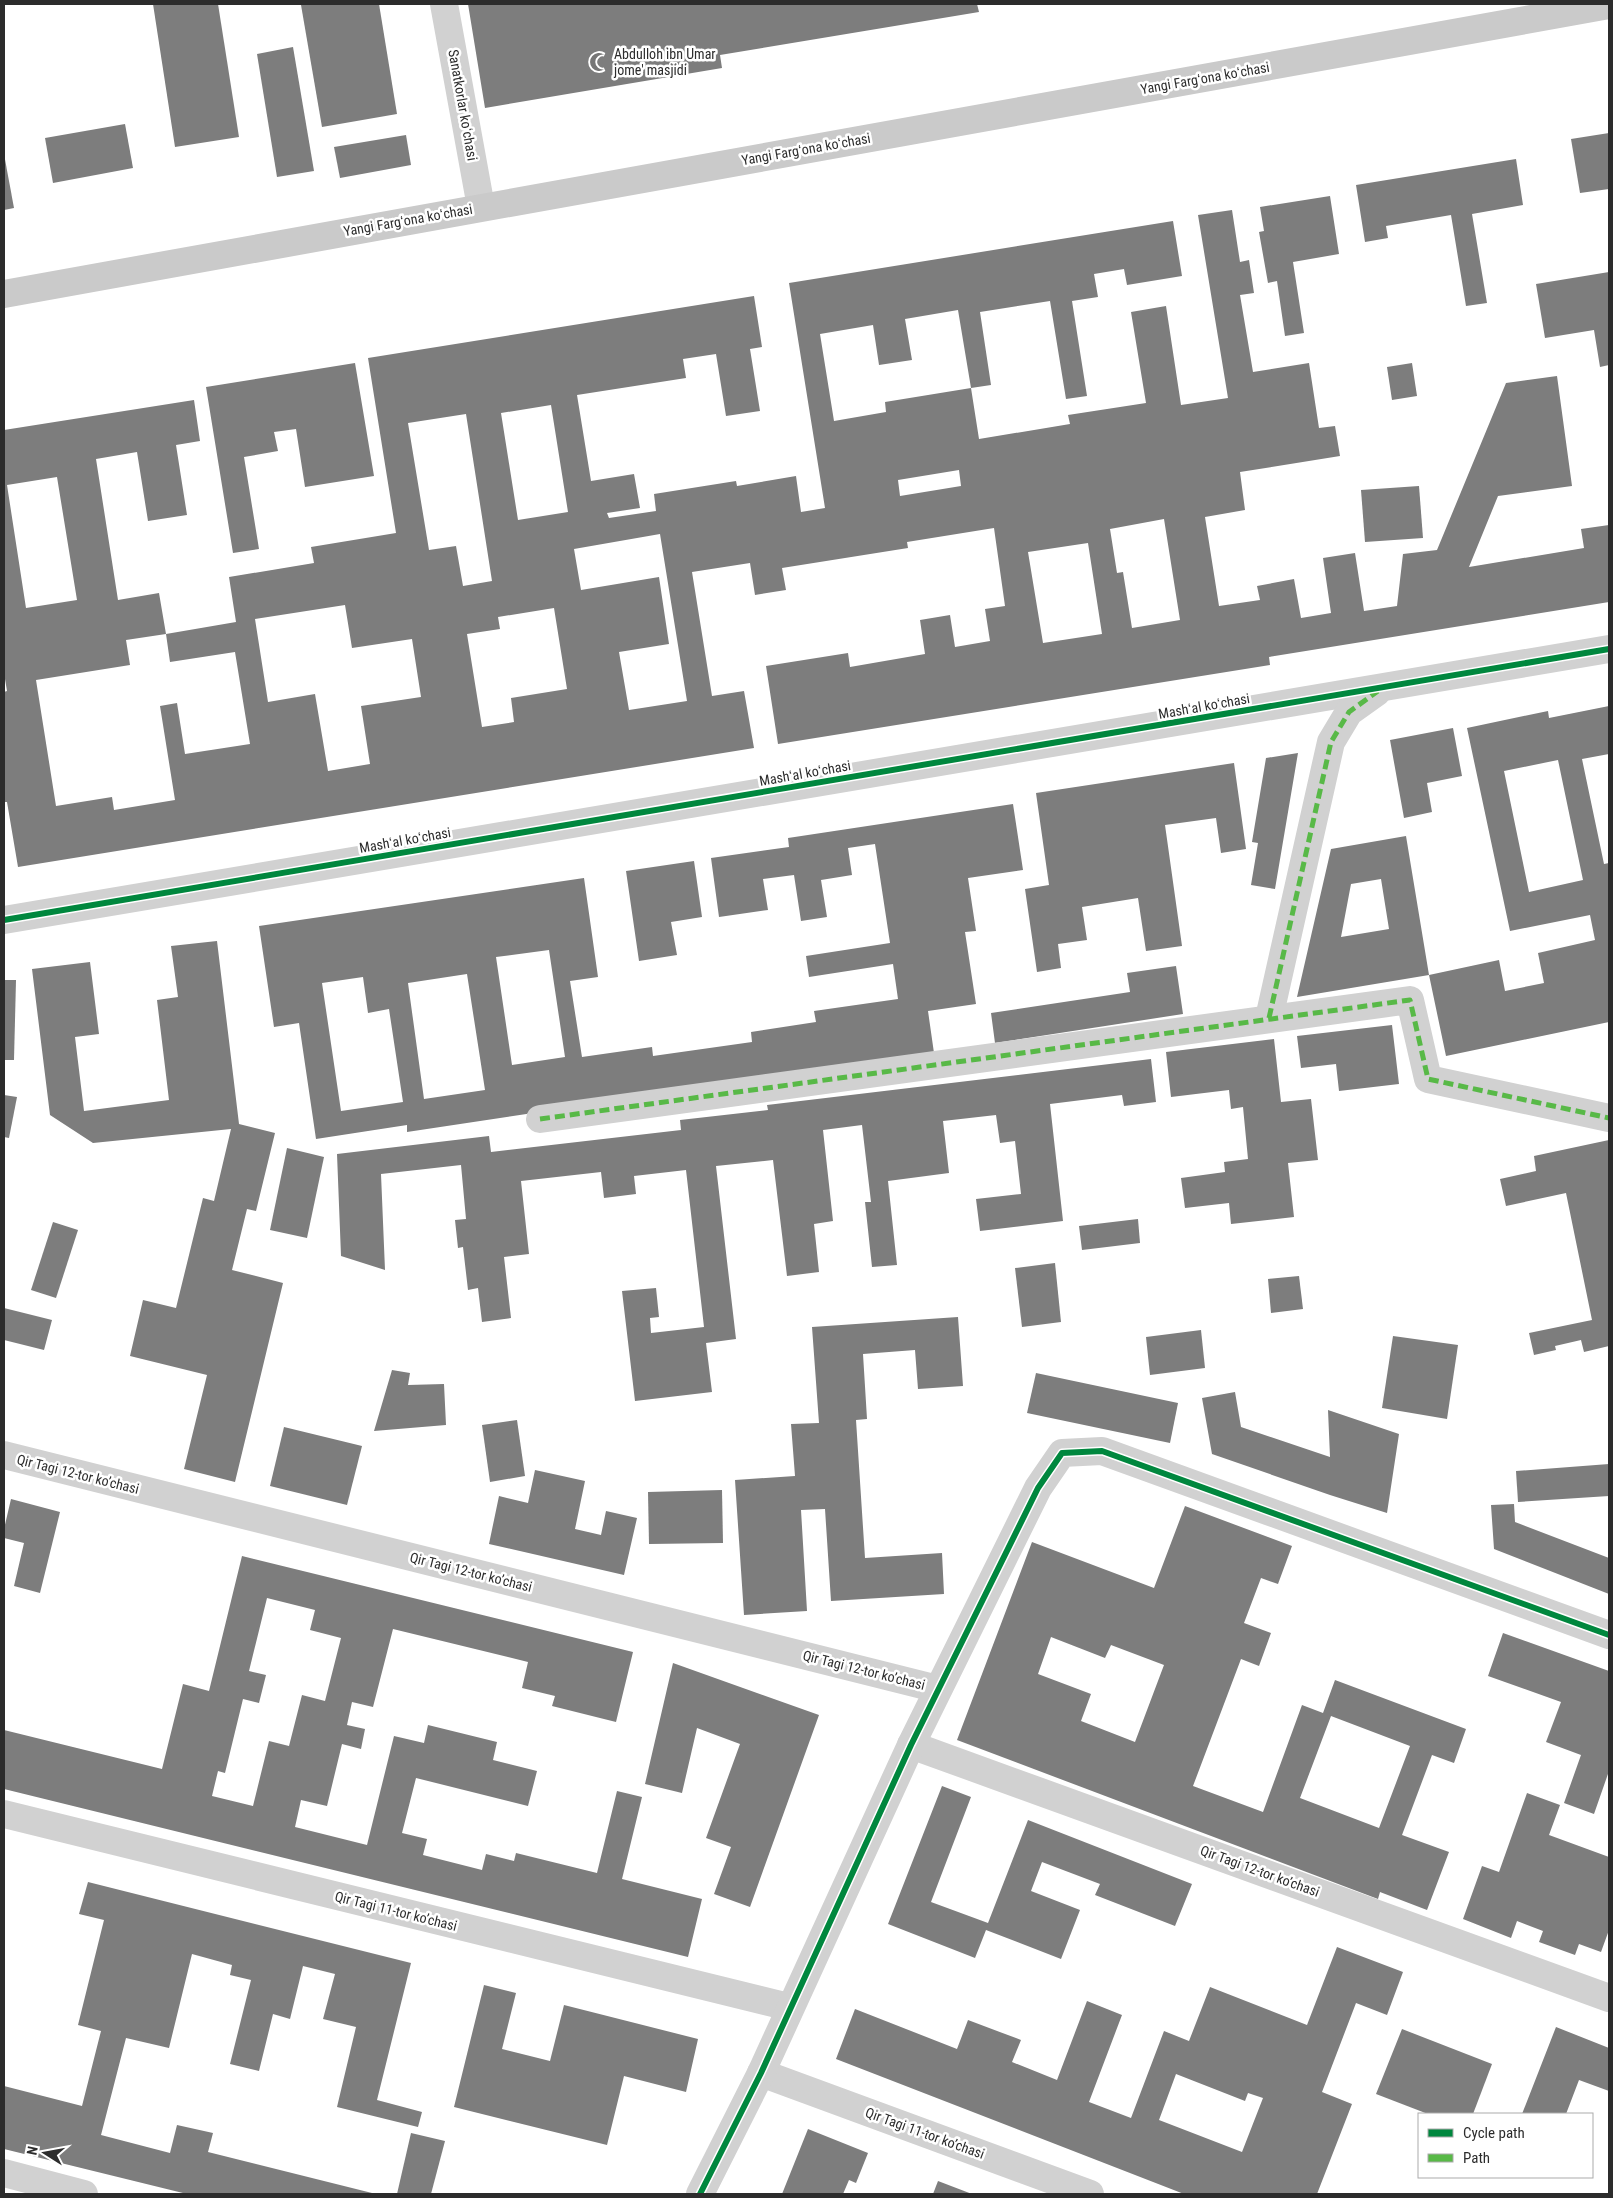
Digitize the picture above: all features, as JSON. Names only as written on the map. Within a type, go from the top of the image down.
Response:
[{"type":"main road","name":"Yangi Fargʻona koʻchasi","points":[[4,294],[1579,7],[1609,5]]},
{"type":"street","name":"Sanatkorlar koʻchasi","points":[[444,4],[481,207]]},
{"type":"street","name":"Mashʻal koʻchasi","points":[[4,920],[1609,649]]},
{"type":"street","points":[[1269,1018],[1331,742],[1349,712],[1380,689]]},
{"type":"street","points":[[540,1119],[1410,1000],[1428,1079],[1609,1118]]},
{"type":"street","points":[[700,2194],[760,2072],[938,1689],[1038,1488],[1062,1453],[1102,1450],[1609,1635]]},
{"type":"street","name":"Qir Tagi 12-tor koʼchasi","points":[[4,1455],[938,1689]]},
{"type":"street","name":"Qir Tagi 12-tor koʼchasi","points":[[911,1745],[1609,1998]]},
{"type":"street","name":"Qir Tagi 11-tor koʼchasi","points":[[4,1814],[789,2007]]},
{"type":"street","name":"Qir Tagi 11-tor koʼchasi","points":[[760,2072],[1090,2194]]},
{"type":"street","points":[[4,2173],[84,2194]]},
{"type":"building","points":[[153,4],[218,4],[239,137],[175,147]]},
{"type":"building","points":[[379,4],[397,114],[322,127],[301,5]]},
{"type":"building","name":"Abdulloh ibn Umar jome' masjidi","points":[[468,4],[977,4],[979,12],[720,55],[722,68],[485,108]]},
{"type":"building","points":[[293,47],[314,171],[277,177],[257,54]]},
{"type":"building","points":[[125,124],[133,168],[53,183],[45,138]]},
{"type":"building","points":[[1609,133],[1609,189],[1580,193],[1571,139]]},
{"type":"building","points":[[406,135],[411,165],[340,178],[334,147]]},
{"type":"building","points":[[4,154],[14,208],[4,210]]},
{"type":"building","points":[[1516,159],[1523,205],[1472,214],[1487,303],[1466,306],[1451,215],[1386,226],[1388,238],[1365,242],[1356,185]]},
{"type":"building","points":[[1330,196],[1339,254],[1293,262],[1304,333],[1285,336],[1277,281],[1268,283],[1259,232],[1264,231],[1260,207]]},
{"type":"building","points":[[1232,210],[1240,262],[1249,260],[1254,293],[1240,295],[1253,372],[1309,363],[1319,428],[1335,426],[1340,456],[1240,472],[1245,510],[1205,517],[1219,606],[1260,600],[1257,586],[1294,579],[1301,618],[1331,613],[1323,558],[1355,553],[1364,611],[1397,606],[1403,554],[1437,550],[1506,383],[1557,376],[1572,486],[1498,496],[1469,567],[1584,548],[1581,529],[1609,525],[1609,602],[1269,657],[1270,665],[778,744],[766,666],[848,653],[850,667],[925,654],[920,620],[950,615],[955,647],[990,641],[985,609],[1005,606],[994,528],[907,542],[908,548],[782,568],[786,590],[755,595],[750,563],[692,572],[712,696],[744,691],[754,748],[18,867],[7,802],[4,802],[4,692],[7,691],[4,673],[4,430],[194,400],[200,441],[176,445],[187,515],[148,521],[137,452],[96,459],[118,600],[159,593],[166,634],[236,622],[229,577],[314,563],[311,547],[396,533],[368,358],[754,296],[762,347],[750,349],[760,411],[726,416],[716,354],[683,359],[686,378],[577,395],[591,481],[634,474],[640,508],[607,513],[609,518],[656,511],[654,494],[736,481],[737,486],[796,476],[801,512],[825,508],[789,283],[1173,221],[1182,276],[1127,285],[1124,269],[1094,274],[1098,297],[1072,301],[1087,396],[1066,399],[1050,301],[980,312],[991,385],[971,388],[979,439],[1070,424],[1068,415],[1146,403],[1131,312],[1166,306],[1181,405],[1228,398],[1198,215]],"holes":[[[958,310],[971,388],[885,402],[886,412],[834,421],[820,334],[873,325],[879,365],[912,360],[905,319]],[[551,405],[568,512],[518,520],[501,413]],[[466,414],[492,581],[463,586],[456,546],[429,550],[408,423]],[[959,470],[961,486],[900,496],[898,480]],[[57,477],[77,600],[26,608],[7,485]],[[1164,519],[1180,620],[1132,628],[1123,572],[1117,573],[1110,529]],[[660,534],[687,701],[629,710],[619,652],[669,644],[659,577],[581,590],[574,549]],[[1088,543],[1102,634],[1043,643],[1028,552]],[[345,605],[352,648],[412,639],[421,697],[361,706],[370,764],[328,771],[315,694],[268,702],[255,619]],[[554,608],[567,689],[511,698],[514,722],[482,727],[467,634],[500,629],[498,617]],[[166,634],[170,662],[235,652],[250,744],[185,754],[177,703],[160,706],[175,800],[114,810],[112,797],[56,806],[36,680],[130,665],[126,640]]]},
{"type":"building","points":[[1609,272],[1609,365],[1600,367],[1594,330],[1545,338],[1536,284]]},
{"type":"building","points":[[355,363],[374,476],[305,487],[296,429],[274,432],[278,451],[244,457],[259,549],[233,553],[206,387]]},
{"type":"building","points":[[1412,363],[1417,396],[1392,400],[1387,367]]},
{"type":"building","points":[[1419,486],[1423,538],[1365,542],[1361,490]]},
{"type":"building","points":[[1609,706],[1609,754],[1582,759],[1604,864],[1609,863],[1609,1022],[1446,1056],[1429,975],[1499,960],[1505,991],[1544,983],[1538,953],[1595,940],[1590,915],[1510,931],[1467,728],[1548,711],[1549,718]],"holes":[[[1558,760],[1583,880],[1529,892],[1504,771]]]},
{"type":"building","points":[[1453,728],[1462,776],[1427,783],[1432,812],[1404,818],[1390,740]]},
{"type":"building","points":[[1298,753],[1275,889],[1251,885],[1258,843],[1252,842],[1266,758]]},
{"type":"building","points":[[1234,763],[1246,849],[1221,853],[1216,818],[1165,825],[1182,946],[1146,951],[1138,898],[1082,907],[1087,940],[1058,944],[1061,968],[1037,972],[1025,889],[1049,885],[1036,793]]},
{"type":"building","points":[[1013,804],[1023,870],[968,878],[976,931],[965,932],[976,1004],[928,1011],[934,1053],[407,1132],[407,1125],[316,1139],[299,1023],[274,1027],[259,926],[584,878],[598,977],[570,981],[582,1057],[652,1047],[653,1056],[752,1042],[751,1032],[816,1022],[814,1011],[898,999],[893,964],[809,977],[806,956],[890,943],[875,844],[848,848],[852,875],[821,880],[827,917],[801,921],[794,875],[763,879],[768,910],[719,917],[711,858],[789,847],[788,838]],"holes":[[[549,950],[565,1057],[512,1065],[496,957]],[[467,974],[485,1090],[424,1099],[408,983]],[[363,977],[368,1013],[389,1009],[403,1102],[341,1111],[322,983]]]},
{"type":"building","points":[[1406,836],[1429,975],[1297,997],[1331,849]],"holes":[[[1381,879],[1389,929],[1341,937],[1351,884]]]},
{"type":"building","points":[[694,861],[702,917],[671,922],[677,955],[639,961],[626,871]]},
{"type":"building","points":[[217,941],[239,1124],[275,1133],[256,1211],[247,1209],[232,1270],[283,1283],[235,1482],[184,1469],[207,1375],[130,1356],[143,1300],[176,1308],[203,1198],[214,1201],[231,1129],[93,1143],[50,1115],[32,969],[90,962],[99,1034],[75,1037],[84,1111],[169,1100],[157,1000],[178,997],[171,946]]},
{"type":"building","points":[[1176,966],[1183,1014],[995,1043],[991,1013],[1130,992],[1127,973]]},
{"type":"building","points":[[4,980],[16,980],[14,1060],[4,1060]]},
{"type":"building","points":[[1392,1025],[1399,1084],[1339,1091],[1336,1064],[1301,1068],[1297,1036]]},
{"type":"building","points":[[1274,1039],[1281,1102],[1311,1099],[1318,1160],[1288,1163],[1294,1217],[1231,1224],[1229,1203],[1185,1208],[1181,1178],[1225,1172],[1224,1162],[1248,1159],[1243,1107],[1231,1109],[1229,1090],[1171,1097],[1166,1052]]},
{"type":"building","points":[[1151,1059],[1156,1102],[1124,1106],[1122,1095],[1050,1104],[1063,1221],[980,1231],[976,1199],[1021,1194],[1015,1141],[1000,1143],[996,1115],[943,1121],[949,1173],[888,1181],[897,1265],[872,1267],[865,1202],[871,1202],[862,1125],[823,1130],[833,1221],[814,1224],[819,1272],[787,1276],[773,1160],[716,1166],[736,1339],[706,1343],[712,1392],[635,1401],[622,1291],[656,1288],[659,1317],[650,1318],[651,1333],[704,1327],[686,1170],[634,1176],[636,1194],[604,1198],[601,1172],[521,1181],[529,1254],[504,1257],[511,1318],[482,1322],[478,1288],[468,1290],[463,1247],[458,1248],[455,1220],[466,1219],[461,1165],[381,1174],[385,1270],[341,1256],[337,1154],[489,1136],[491,1152],[681,1130],[680,1120],[768,1110],[767,1105]]},
{"type":"building","points":[[4,1095],[17,1097],[9,1138],[4,1137]]},
{"type":"building","points":[[1609,1140],[1609,1346],[1584,1352],[1581,1340],[1555,1346],[1556,1350],[1534,1355],[1529,1333],[1592,1320],[1566,1193],[1506,1206],[1500,1179],[1536,1171],[1534,1156]]},
{"type":"building","points":[[287,1148],[324,1157],[307,1238],[270,1230]]},
{"type":"building","points":[[1138,1219],[1140,1243],[1082,1250],[1079,1226]]},
{"type":"building","points":[[53,1222],[78,1230],[56,1298],[31,1290]]},
{"type":"building","points":[[1055,1263],[1061,1322],[1022,1327],[1015,1268]]},
{"type":"building","points":[[1299,1276],[1303,1309],[1271,1313],[1268,1279]]},
{"type":"building","points":[[4,1308],[52,1320],[44,1350],[4,1340]]},
{"type":"building","points":[[958,1317],[963,1386],[918,1389],[915,1350],[863,1354],[867,1419],[856,1420],[865,1558],[942,1553],[944,1594],[831,1601],[825,1509],[801,1510],[807,1611],[744,1615],[735,1480],[795,1476],[791,1424],[819,1423],[812,1327]]},
{"type":"building","points":[[1201,1330],[1205,1368],[1150,1375],[1146,1337]]},
{"type":"building","points":[[1393,1336],[1458,1345],[1447,1419],[1382,1408]]},
{"type":"building","points":[[392,1370],[410,1373],[408,1385],[444,1384],[446,1425],[374,1431]]},
{"type":"building","points":[[1036,1373],[1178,1403],[1170,1443],[1027,1413]]},
{"type":"building","points":[[1235,1392],[1241,1427],[1330,1457],[1328,1410],[1399,1434],[1387,1513],[1212,1454],[1202,1398]]},
{"type":"building","points":[[517,1420],[525,1476],[490,1482],[482,1425]]},
{"type":"building","points":[[284,1427],[362,1446],[347,1505],[270,1486]]},
{"type":"building","points":[[1609,1464],[1609,1496],[1518,1502],[1516,1471]]},
{"type":"building","points":[[535,1470],[585,1481],[575,1529],[601,1535],[606,1511],[637,1518],[624,1575],[489,1544],[499,1496],[528,1503]]},
{"type":"building","points":[[722,1490],[723,1543],[649,1544],[648,1492]]},
{"type":"building","points":[[11,1499],[60,1512],[40,1593],[14,1586],[24,1543],[4,1538],[4,1529]]},
{"type":"building","points":[[1514,1504],[1515,1522],[1609,1558],[1609,1594],[1494,1549],[1491,1505]]},
{"type":"building","points":[[1185,1506],[1292,1546],[1278,1584],[1261,1578],[1244,1623],[1271,1633],[1259,1666],[1241,1659],[1193,1786],[1263,1812],[1302,1705],[1323,1713],[1335,1680],[1466,1729],[1454,1763],[1432,1755],[1402,1835],[1449,1852],[1427,1910],[1380,1892],[1378,1899],[957,1740],[1032,1542],[1154,1588]],"holes":[[[1051,1637],[1105,1658],[1111,1645],[1164,1665],[1135,1742],[1081,1721],[1091,1694],[1038,1674]],[[1331,1716],[1410,1746],[1379,1828],[1300,1798]]]},
{"type":"building","points":[[242,1556],[633,1652],[616,1722],[552,1706],[555,1696],[522,1688],[528,1662],[393,1629],[373,1707],[352,1702],[347,1725],[365,1729],[361,1749],[342,1744],[327,1806],[301,1800],[295,1827],[367,1845],[394,1736],[424,1743],[428,1725],[497,1742],[493,1760],[537,1771],[528,1806],[416,1778],[402,1833],[427,1839],[423,1855],[482,1870],[486,1854],[514,1861],[516,1853],[597,1873],[617,1791],[642,1797],[622,1879],[702,1899],[688,1957],[4,1789],[4,1730],[162,1769],[183,1684],[209,1691]],"holes":[[[267,1598],[315,1610],[310,1630],[341,1638],[325,1701],[302,1695],[289,1746],[269,1741],[253,1806],[212,1796],[218,1771],[225,1773],[243,1699],[259,1703],[266,1675],[249,1671]]]},
{"type":"building","points":[[1503,1633],[1609,1671],[1609,1771],[1594,1814],[1564,1803],[1581,1755],[1546,1742],[1561,1702],[1488,1676]]},
{"type":"building","points":[[673,1663],[819,1715],[750,1907],[714,1894],[731,1847],[706,1838],[740,1744],[697,1728],[682,1793],[645,1784]]},
{"type":"building","points":[[942,1786],[971,1797],[931,1902],[988,1923],[1028,1820],[1192,1884],[1175,1926],[1095,1895],[1100,1884],[1042,1862],[1031,1891],[1080,1910],[1061,1959],[986,1930],[975,1958],[888,1924]]},
{"type":"building","points":[[1527,1793],[1560,1805],[1549,1835],[1609,1857],[1609,1930],[1601,1952],[1579,1944],[1575,1955],[1539,1942],[1543,1931],[1517,1921],[1511,1938],[1463,1919],[1482,1866],[1499,1872]]},
{"type":"building","points":[[88,1882],[411,1963],[377,2100],[422,2112],[418,2127],[337,2107],[356,2027],[323,2019],[335,1974],[303,1966],[290,2019],[273,2014],[259,2071],[230,2064],[251,1980],[230,1975],[232,1965],[192,1954],[169,2048],[126,2038],[101,2135],[170,2153],[177,2125],[213,2133],[208,2152],[376,2194],[187,2194],[4,2149],[4,2086],[82,2106],[101,2031],[78,2025],[104,1920],[79,1914]]},
{"type":"building","points":[[1337,1947],[1403,1972],[1387,2015],[1356,2003],[1322,2092],[1352,2104],[1317,2194],[1184,2194],[836,2059],[855,2009],[957,2049],[968,2020],[1021,2040],[1012,2062],[1057,2080],[1087,2001],[1122,2015],[1089,2102],[1131,2118],[1164,2031],[1189,2041],[1210,1987],[1307,2025]],"holes":[[[1176,2074],[1245,2101],[1248,2093],[1263,2098],[1242,2152],[1159,2120]]]},
{"type":"building","points":[[484,1985],[516,1993],[502,2049],[550,2061],[564,2005],[698,2039],[686,2092],[624,2076],[607,2145],[454,2107]]},
{"type":"building","points":[[1556,2027],[1609,2048],[1609,2091],[1579,2080],[1566,2113],[1522,2113]]},
{"type":"building","points":[[1402,2029],[1492,2064],[1473,2113],[1425,2113],[1376,2094]]},
{"type":"building","points":[[808,2129],[868,2153],[856,2183],[849,2180],[843,2194],[782,2194]]},
{"type":"building","points":[[411,2133],[445,2141],[431,2194],[397,2194]]},
{"type":"building","points":[[938,2181],[972,2194],[933,2194]]},
{"type":"marked path","points":[[1269,1018],[1331,742],[1349,712],[1378,691]]},
{"type":"marked path","points":[[540,1119],[1410,1000],[1428,1079],[1609,1118]]},
{"type":"cycle path","points":[[4,920],[1609,649]]},
{"type":"cycle path","points":[[700,2194],[761,2073],[911,1745],[1038,1488],[1062,1453],[1102,1451],[1609,1635]]},
{"type":"place","name":"Abdulloh ibn Umar jome' masjidi","points":[[599,62]]}]
